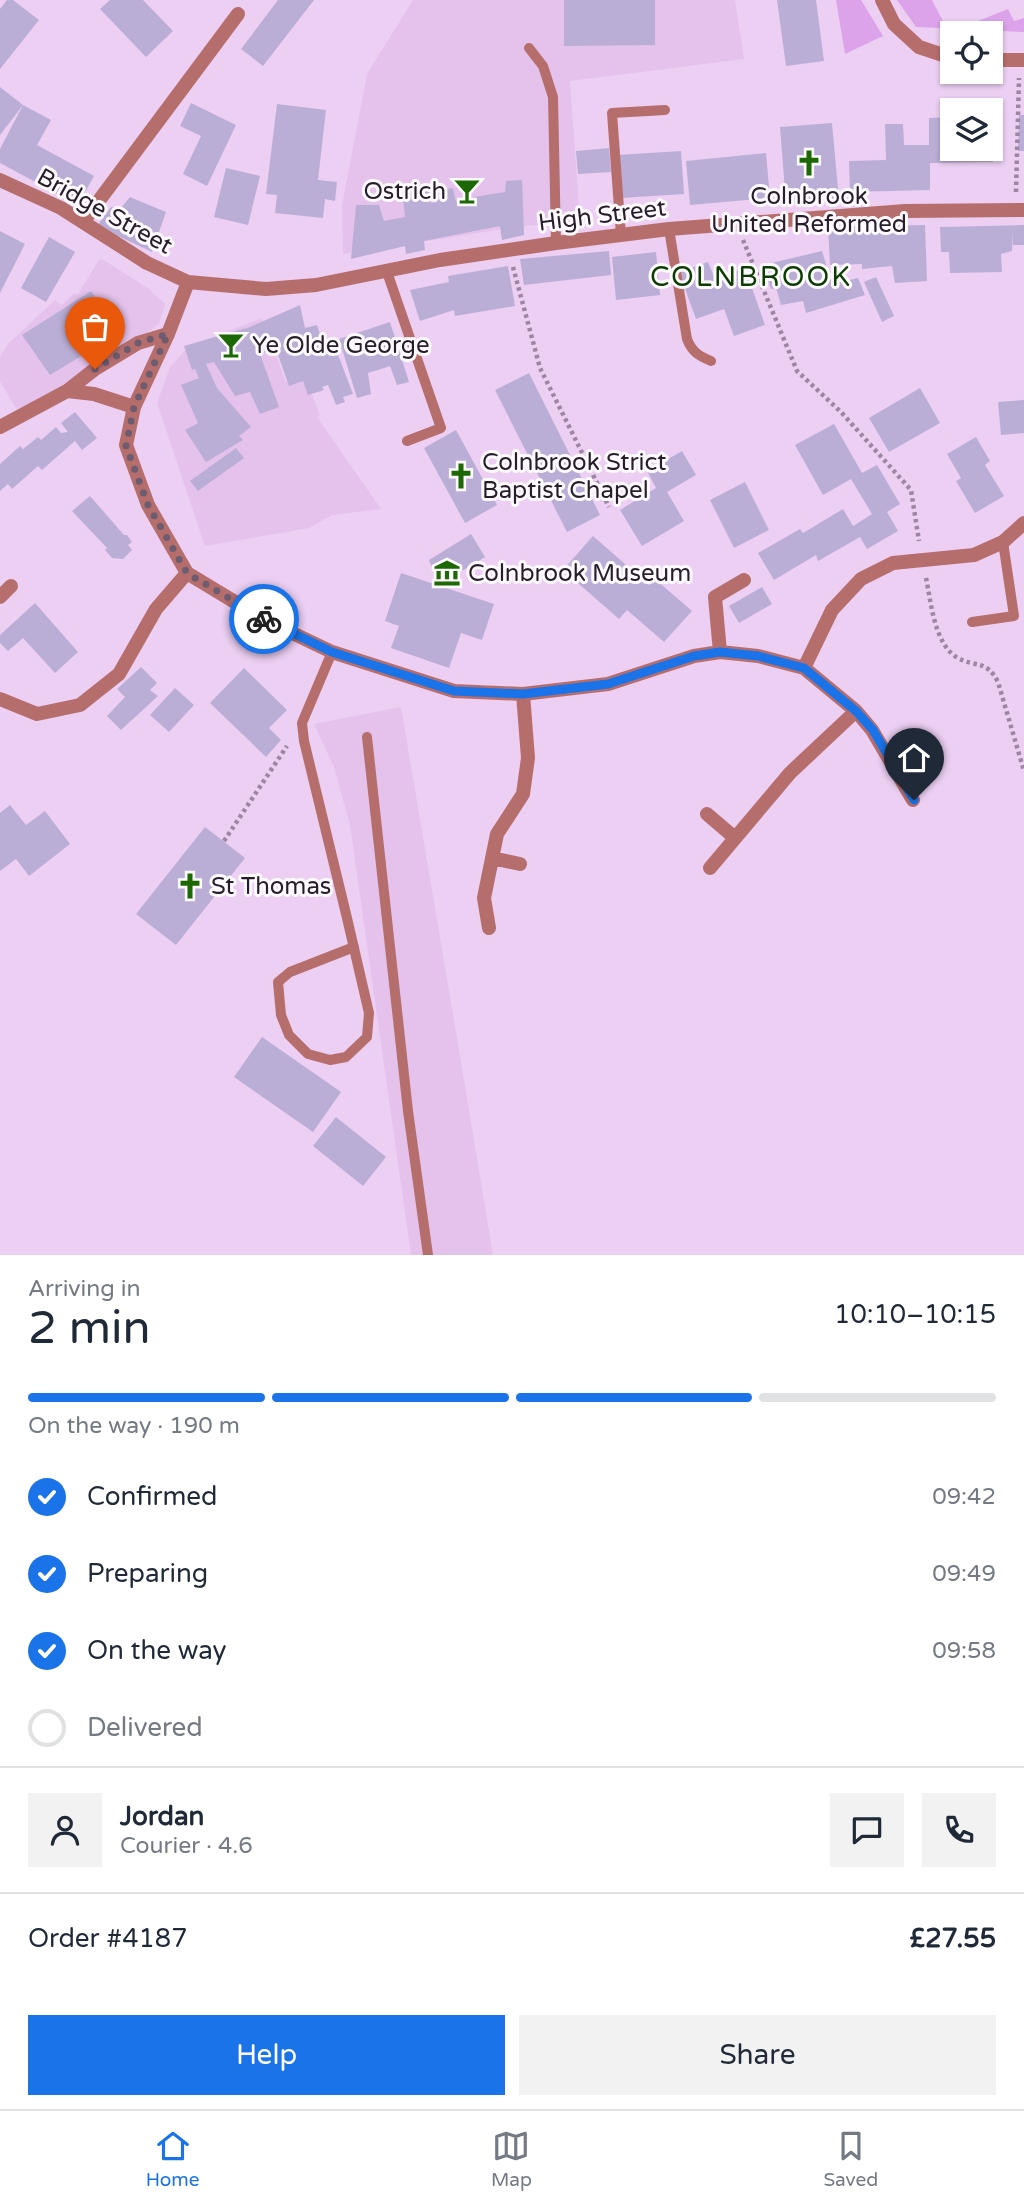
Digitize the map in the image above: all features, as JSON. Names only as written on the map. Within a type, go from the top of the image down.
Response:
[{"type":"street","points":[[882,0],[894,24],[919,47],[940,54]]},
{"type":"street","points":[[83,222],[238,14]]},
{"type":"street","points":[[1003,60],[1022,60]]},
{"type":"street","name":"Bridge Street","points":[[0,180],[61,208],[147,263],[188,282]]},
{"type":"street","name":"High Street","points":[[188,282],[266,289],[316,285],[440,260],[669,229],[905,211],[1020,210]]},
{"type":"street","points":[[188,282],[168,334],[134,407],[126,446],[148,505],[187,573],[263,619],[332,652],[454,691],[523,694],[608,684],[694,656],[720,652],[758,656],[804,668],[856,711],[873,730],[914,800]]},
{"type":"street","points":[[0,427],[67,391],[95,369],[138,343],[168,334]]},
{"type":"street","points":[[67,391],[94,394],[134,407]]},
{"type":"street","points":[[804,668],[832,610],[861,579],[893,563],[974,555],[1003,542],[1024,523]]},
{"type":"street","points":[[0,699],[37,713],[80,705],[119,674],[156,609],[187,573]]},
{"type":"street","points":[[720,652],[715,597],[744,580]]},
{"type":"street","points":[[489,928],[484,898],[497,834],[523,794],[528,758],[523,694]]},
{"type":"street","points":[[710,868],[790,773],[856,711]]},
{"type":"street","points":[[708,814],[735,838]]},
{"type":"street","points":[[492,858],[520,864]]},
{"type":"lane","points":[[529,48],[543,66],[553,97],[556,243]]},
{"type":"lane","points":[[621,235],[612,113],[665,110]]},
{"type":"lane","points":[[669,229],[687,339],[698,356],[711,361]]},
{"type":"lane","points":[[387,272],[441,428],[407,441]]},
{"type":"lane","points":[[972,622],[1014,616],[1003,542]]},
{"type":"lane","points":[[332,652],[302,723],[304,741],[354,947],[369,1013],[367,1037],[346,1057],[330,1060],[308,1054],[289,1035],[281,1015],[278,982],[290,972],[354,947]]},
{"type":"lane","points":[[367,737],[408,1111],[428,1255]]},
{"type":"path","points":[[1020,210],[1022,60]]},
{"type":"path","points":[[736,223],[797,371],[841,412],[911,490],[937,630],[946,647],[957,658],[983,664],[993,672],[1024,771]]},
{"type":"path","points":[[506,250],[540,368],[609,507]]},
{"type":"path","points":[[223,841],[302,723]]},
{"type":"shaded area","points":[[413,0],[735,0],[744,59],[570,81],[580,222],[522,226],[343,254],[342,206],[367,74]]},
{"type":"shaded area","points":[[836,0],[861,0],[883,36],[845,54]]},
{"type":"shaded area","points":[[897,0],[932,0],[943,21],[940,21],[940,28],[916,27]]},
{"type":"shaded area","points":[[1008,9],[1014,21],[1024,18],[1024,32],[1003,31],[1003,21],[978,21]]},
{"type":"shaded area","points":[[102,259],[149,289],[165,304],[159,324],[78,382],[17,410],[0,381],[0,357],[8,344],[55,300],[62,305],[74,293],[78,294]]},
{"type":"shaded area","points":[[262,318],[286,382],[305,377],[320,415],[317,417],[381,509],[332,515],[309,528],[205,546],[157,403],[170,367],[187,347]]},
{"type":"shaded area","points":[[401,707],[493,1255],[411,1255],[350,825],[334,767],[314,724]]},
{"type":"building","points":[[7,0],[13,0],[39,20],[0,69],[0,9]]},
{"type":"building","points":[[110,0],[143,0],[173,31],[146,57],[100,9]]},
{"type":"building","points":[[278,0],[314,0],[263,66],[241,49]]},
{"type":"building","points":[[564,0],[655,0],[655,45],[564,46]]},
{"type":"building","points":[[777,0],[816,0],[824,61],[786,66]]},
{"type":"building","points":[[0,87],[23,105],[0,135]]},
{"type":"building","points":[[191,103],[236,125],[207,186],[183,174],[201,136],[180,126]]},
{"type":"building","points":[[277,104],[326,110],[318,180],[337,182],[335,201],[325,199],[323,218],[275,213],[277,195],[266,194]]},
{"type":"building","points":[[23,105],[51,120],[37,145],[94,176],[78,205],[0,163],[0,149]]},
{"type":"building","points":[[1019,115],[1024,115],[1024,151],[1018,151]]},
{"type":"building","points":[[929,118],[940,118],[940,161],[993,162],[930,163],[930,190],[850,192],[849,161],[886,160],[885,124],[903,124],[904,145],[929,145]]},
{"type":"building","name":"Colnbrook United Reformed","points":[[832,123],[839,200],[786,204],[780,127]]},
{"type":"building","points":[[609,148],[611,172],[578,174],[576,151]]},
{"type":"building","points":[[681,151],[684,194],[621,198],[618,155]]},
{"type":"building","points":[[766,153],[770,198],[690,205],[686,161]]},
{"type":"building","points":[[226,168],[260,176],[248,225],[214,217]]},
{"type":"building","points":[[522,180],[524,235],[502,240],[500,226],[424,241],[425,250],[406,254],[405,246],[351,259],[356,205],[379,205],[384,221],[405,217],[402,191],[428,187],[431,203],[437,202],[435,191],[453,188],[456,202],[505,192],[506,181]]},
{"type":"building","points":[[130,197],[166,212],[152,252],[97,226],[111,207],[120,209]]},
{"type":"building","points":[[925,225],[927,281],[895,283],[892,266],[862,269],[862,264],[830,265],[828,227]]},
{"type":"building","points":[[1024,225],[1024,245],[1013,245],[1013,231],[1012,251],[1001,254],[1002,272],[950,273],[949,252],[941,252],[940,227]]},
{"type":"building","points":[[0,231],[25,244],[0,293]]},
{"type":"building","points":[[49,237],[75,252],[46,302],[21,288]]},
{"type":"building","points":[[609,251],[611,275],[524,285],[520,259]]},
{"type":"building","points":[[822,251],[832,284],[858,278],[865,295],[806,313],[803,301],[781,305],[776,288],[771,289],[763,265]]},
{"type":"building","points":[[656,252],[660,295],[616,300],[612,257]]},
{"type":"building","points":[[708,262],[715,279],[745,268],[765,325],[734,336],[724,309],[696,319],[679,272]]},
{"type":"building","points":[[508,266],[515,306],[455,316],[454,310],[420,321],[410,290],[449,282],[448,276]]},
{"type":"building","points":[[876,277],[894,316],[882,322],[864,282]]},
{"type":"building","points":[[91,291],[119,333],[50,375],[22,335]]},
{"type":"building","points":[[300,305],[305,328],[317,325],[322,340],[332,339],[353,394],[343,397],[345,402],[336,405],[328,385],[322,387],[324,390],[308,395],[303,381],[289,386],[276,349],[260,354],[279,407],[260,414],[250,392],[235,396],[214,362],[206,364],[217,388],[251,427],[239,436],[243,440],[206,462],[185,430],[198,423],[181,385],[199,378],[195,369],[192,370],[184,346],[250,327]]},
{"type":"building","points":[[390,322],[409,382],[397,385],[390,366],[368,373],[371,394],[357,398],[339,339]]},
{"type":"building","points":[[529,373],[600,515],[567,532],[495,390]]},
{"type":"building","points":[[920,388],[940,423],[889,452],[869,418]]},
{"type":"building","points":[[1024,400],[1024,433],[1001,435],[998,402]]},
{"type":"building","points":[[75,412],[97,438],[82,450],[75,441],[42,470],[38,466],[12,489],[8,484],[0,491],[0,464],[20,446],[23,449],[38,437],[41,440],[56,427],[61,433],[68,432],[61,423]]},
{"type":"building","points":[[834,424],[862,473],[877,465],[900,504],[887,512],[898,531],[867,549],[860,537],[818,561],[816,555],[774,580],[758,553],[800,529],[803,533],[843,509],[853,526],[872,514],[851,479],[823,495],[795,445]]},
{"type":"building","name":"Colnbrook Strict Baptist Chapel","points":[[456,430],[497,505],[465,523],[424,448]]},
{"type":"building","points":[[976,437],[990,461],[985,465],[1004,496],[975,513],[956,481],[961,478],[947,454]]},
{"type":"building","points":[[236,448],[244,458],[198,491],[190,481]]},
{"type":"building","points":[[682,451],[696,475],[667,492],[684,521],[642,546],[620,510],[656,488],[647,471]]},
{"type":"building","points":[[745,482],[769,530],[734,548],[710,500]]},
{"type":"building","points":[[90,496],[132,542],[128,545],[132,550],[123,559],[112,558],[105,550],[107,548],[72,511]]},
{"type":"building","name":"Colnbrook Museum","points":[[471,534],[485,557],[439,585],[429,560]]},
{"type":"building","points":[[593,536],[649,585],[655,579],[692,611],[664,642],[627,610],[619,619],[563,570]]},
{"type":"building","points":[[401,573],[494,604],[482,640],[461,633],[449,668],[391,648],[399,626],[385,621]]},
{"type":"building","points":[[762,587],[772,604],[739,623],[729,606]]},
{"type":"building","points":[[35,603],[78,652],[55,673],[23,638],[8,651],[0,643],[0,635]]},
{"type":"building","points":[[141,667],[157,683],[150,690],[158,696],[121,730],[107,716],[125,697],[117,689]]},
{"type":"building","points":[[244,668],[287,710],[269,728],[281,740],[266,757],[210,703]]},
{"type":"building","points":[[175,688],[194,705],[169,732],[150,715]]},
{"type":"building","points":[[10,805],[26,825],[45,811],[70,844],[29,876],[16,859],[0,871],[0,813]]},
{"type":"building","name":"St Thomas","points":[[205,827],[245,858],[176,945],[136,914]]},
{"type":"building","points":[[262,1037],[341,1092],[313,1132],[234,1077]]},
{"type":"building","points":[[336,1117],[386,1157],[363,1186],[313,1146]]},
{"type":"way so far","points":[[95,369],[138,343],[168,334],[134,407],[126,446],[148,505],[187,573],[264,619]]},
{"type":"place","name":"Colnbrook United Reformed","points":[[809,163]]},
{"type":"place","name":"Ostrich","points":[[467,191]]},
{"type":"place","name":"Ye Olde George","points":[[231,345]]},
{"type":"place","name":"Colnbrook Strict Baptist Chapel","points":[[461,476]]},
{"type":"place","name":"Colnbrook Museum","points":[[447,573]]},
{"type":"place","name":"St Thomas","points":[[190,886]]},
{"type":"district","name":"COLNBROOK","points":[[751,276]]},
{"type":"route","points":[[264,619],[332,652],[454,691],[523,694],[608,684],[694,656],[720,652],[758,656],[804,668],[856,711],[873,730],[914,800]]}]
